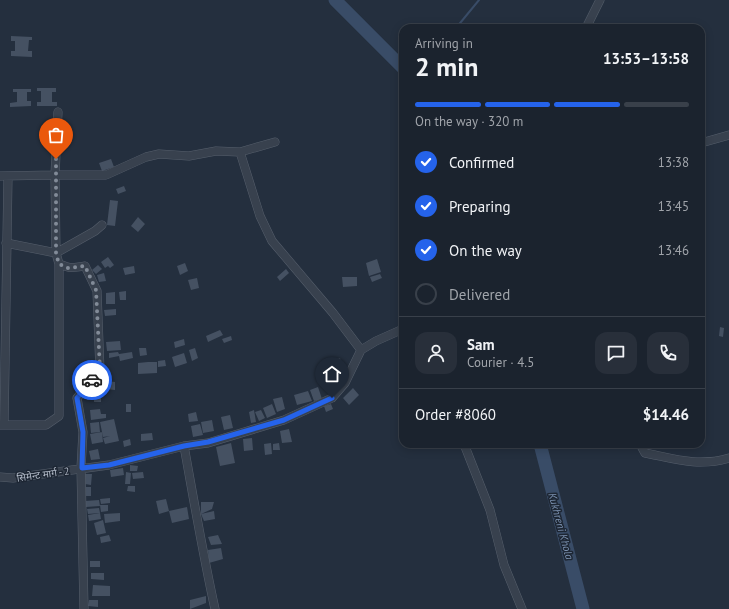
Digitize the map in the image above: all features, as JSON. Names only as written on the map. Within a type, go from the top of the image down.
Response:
[{"type":"street","points":[[588,24],[600,0]]},
{"type":"street","points":[[58,112],[55,175],[56,254],[59,264],[59,416],[46,425],[2,425],[6,244],[4,176],[55,175],[106,175],[146,157],[159,154],[189,156],[216,151],[240,152],[275,142]]},
{"type":"street","points":[[705,142],[729,135]]},
{"type":"street","points":[[240,152],[260,216],[272,241],[333,313],[361,350],[399,331]]},
{"type":"street","points":[[6,244],[56,254],[95,231],[102,225]]},
{"type":"street","points":[[59,264],[68,268],[85,266],[96,290],[100,370],[77,398],[83,432],[82,468],[84,609]]},
{"type":"street","name":"सिमेन्ट मार्ग - 2","points":[[0,477],[13,478],[109,465],[184,446],[208,442],[284,420],[332,398],[345,383],[361,350]]},
{"type":"street","points":[[184,446],[204,558],[215,609]]},
{"type":"street","points":[[466,448],[490,510],[504,565],[522,609]]},
{"type":"street","points":[[642,448],[645,452],[692,463],[715,462],[729,458]]},
{"type":"building","points":[[11,36],[32,37],[32,40],[29,40],[28,51],[32,51],[32,57],[11,56],[11,51],[15,51],[15,41],[11,41]]},
{"type":"building","points":[[37,88],[56,88],[56,92],[52,92],[52,102],[57,102],[57,106],[37,106],[37,102],[41,102],[41,91],[37,91]]},
{"type":"building","points":[[13,89],[31,89],[31,92],[27,92],[27,101],[31,101],[31,106],[10,107],[10,103],[17,102],[17,92],[13,92]]},
{"type":"building","points":[[111,159],[114,167],[102,171],[99,163]]},
{"type":"building","points":[[124,186],[126,191],[118,194],[116,189]]},
{"type":"building","points":[[110,200],[118,201],[115,226],[107,225]]},
{"type":"building","points":[[138,217],[145,224],[138,232],[131,226]]},
{"type":"building","points":[[108,257],[114,265],[110,268],[108,266],[105,268],[101,262]]},
{"type":"building","points":[[377,259],[381,272],[369,276],[366,263]]},
{"type":"building","points":[[185,263],[188,271],[180,275],[177,266]]},
{"type":"building","points":[[98,265],[102,269],[96,274],[92,270]]},
{"type":"building","points":[[134,266],[135,273],[125,275],[123,268]]},
{"type":"building","points":[[286,269],[289,273],[280,281],[277,277]]},
{"type":"building","points":[[104,273],[106,281],[99,282],[97,275]]},
{"type":"building","points":[[380,274],[382,278],[372,282],[370,277]]},
{"type":"building","points":[[342,277],[357,277],[357,286],[343,287]]},
{"type":"building","points":[[197,278],[199,288],[191,290],[188,280]]},
{"type":"building","points":[[126,291],[126,300],[120,300],[119,292]]},
{"type":"building","points":[[115,292],[115,304],[106,304],[106,293]]},
{"type":"building","points":[[116,309],[116,315],[105,316],[104,310]]},
{"type":"building","points":[[720,327],[724,328],[723,337],[719,336]]},
{"type":"building","points":[[220,330],[223,335],[208,342],[206,336]]},
{"type":"building","points":[[231,336],[232,340],[224,343],[222,339]]},
{"type":"building","points":[[184,339],[185,345],[175,348],[174,342]]},
{"type":"building","points":[[120,341],[121,350],[107,351],[106,342]]},
{"type":"building","points":[[139,348],[146,348],[147,355],[140,356]]},
{"type":"building","points":[[195,348],[198,358],[192,361],[189,350]]},
{"type":"building","points":[[118,352],[119,354],[132,352],[133,358],[120,361],[119,356],[109,358],[109,353]]},
{"type":"building","points":[[184,353],[187,363],[175,367],[172,357]]},
{"type":"building","points":[[340,358],[343,368],[336,370],[333,360]]},
{"type":"building","points":[[165,360],[166,366],[158,367],[158,361]]},
{"type":"building","points":[[157,362],[157,373],[138,374],[138,363]]},
{"type":"building","points":[[107,381],[115,382],[115,390],[106,389]]},
{"type":"building","points":[[318,387],[322,399],[314,401],[310,390]]},
{"type":"building","points":[[353,388],[359,395],[349,405],[343,398]]},
{"type":"building","points":[[308,391],[312,401],[297,405],[294,395]]},
{"type":"building","points":[[88,395],[101,395],[101,402],[87,400]]},
{"type":"building","points":[[282,397],[285,409],[277,412],[273,399]]},
{"type":"building","points":[[126,404],[131,404],[131,412],[126,412]]},
{"type":"building","points":[[272,404],[276,414],[267,418],[263,408]]},
{"type":"building","points":[[331,404],[333,409],[326,412],[324,406]]},
{"type":"building","points":[[100,409],[101,414],[106,414],[106,418],[91,420],[90,410]]},
{"type":"building","points":[[254,410],[256,422],[251,423],[249,412]]},
{"type":"building","points":[[261,410],[265,418],[259,421],[255,412]]},
{"type":"building","points":[[196,412],[198,421],[189,422],[188,414]]},
{"type":"building","points":[[230,415],[233,428],[224,430],[221,417]]},
{"type":"building","points":[[114,419],[119,441],[105,444],[103,438],[110,436],[103,437],[100,422]]},
{"type":"building","points":[[212,420],[214,431],[203,433],[201,422]]},
{"type":"building","points":[[99,422],[100,432],[91,433],[90,423]]},
{"type":"building","points":[[200,424],[203,435],[193,437],[191,426]]},
{"type":"building","points":[[289,429],[292,442],[282,443],[280,431]]},
{"type":"building","points":[[102,432],[103,442],[92,444],[90,434]]},
{"type":"building","points":[[152,433],[153,440],[141,441],[141,434]]},
{"type":"building","points":[[252,438],[253,450],[244,451],[243,439]]},
{"type":"building","points":[[130,439],[131,445],[124,447],[123,441]]},
{"type":"building","points":[[231,443],[235,463],[220,466],[216,447]]},
{"type":"building","points":[[271,443],[272,454],[265,455],[264,444]]},
{"type":"building","points":[[279,443],[280,450],[273,450],[273,444]]},
{"type":"building","points":[[98,449],[100,459],[91,460],[89,451]]},
{"type":"building","points":[[130,465],[138,466],[137,471],[130,471]]},
{"type":"building","points":[[123,468],[124,475],[111,477],[110,470]]},
{"type":"building","points":[[126,472],[131,473],[130,484],[125,484]]},
{"type":"building","points":[[143,472],[144,478],[133,479],[132,473]]},
{"type":"building","points":[[85,474],[92,474],[91,485],[85,484]]},
{"type":"building","points":[[128,486],[135,486],[135,492],[127,491]]},
{"type":"building","points":[[84,487],[91,487],[91,496],[84,496]]},
{"type":"building","points":[[110,498],[110,503],[101,504],[100,499]]},
{"type":"building","points":[[166,499],[169,511],[159,514],[156,501]]},
{"type":"building","points":[[99,500],[100,506],[86,507],[85,501]]},
{"type":"building","points":[[201,502],[214,502],[212,509],[201,514]]},
{"type":"building","points":[[100,505],[108,505],[108,511],[101,512]]},
{"type":"building","points":[[187,507],[189,519],[172,523],[169,511]]},
{"type":"building","points":[[99,508],[100,513],[88,514],[87,509]]},
{"type":"building","points":[[214,511],[215,519],[204,521],[201,514]]},
{"type":"building","points":[[100,513],[101,519],[89,521],[88,515]]},
{"type":"building","points":[[120,513],[120,521],[105,523],[104,514]]},
{"type":"building","points":[[103,520],[106,533],[97,535],[94,523]]},
{"type":"building","points":[[109,535],[111,541],[101,543],[100,537]]},
{"type":"building","points":[[218,535],[222,544],[211,545],[208,537]]},
{"type":"building","points":[[221,548],[223,559],[209,563],[208,550]]},
{"type":"building","points":[[90,561],[100,561],[100,567],[90,567]]},
{"type":"building","points":[[91,573],[104,573],[104,580],[91,579]]},
{"type":"building","points":[[93,585],[110,586],[110,596],[92,596]]},
{"type":"building","points":[[206,596],[206,603],[190,609],[190,600]]},
{"type":"building","points":[[89,600],[98,600],[98,607],[88,606]]},
{"type":"waterway","name":"Kukhreni Khola","points":[[335,0],[399,64]]},
{"type":"waterway","points":[[459,24],[479,0]]},
{"type":"waterway","name":"Kukhreni Khola","points":[[541,448],[583,609]]},
{"type":"way so far","points":[[56,159],[56,254],[59,264],[68,268],[85,266],[96,290],[100,370],[92,380]]},
{"type":"route","points":[[92,380],[77,398],[83,432],[82,468],[109,465],[184,446],[208,442],[284,420],[332,398]]}]
